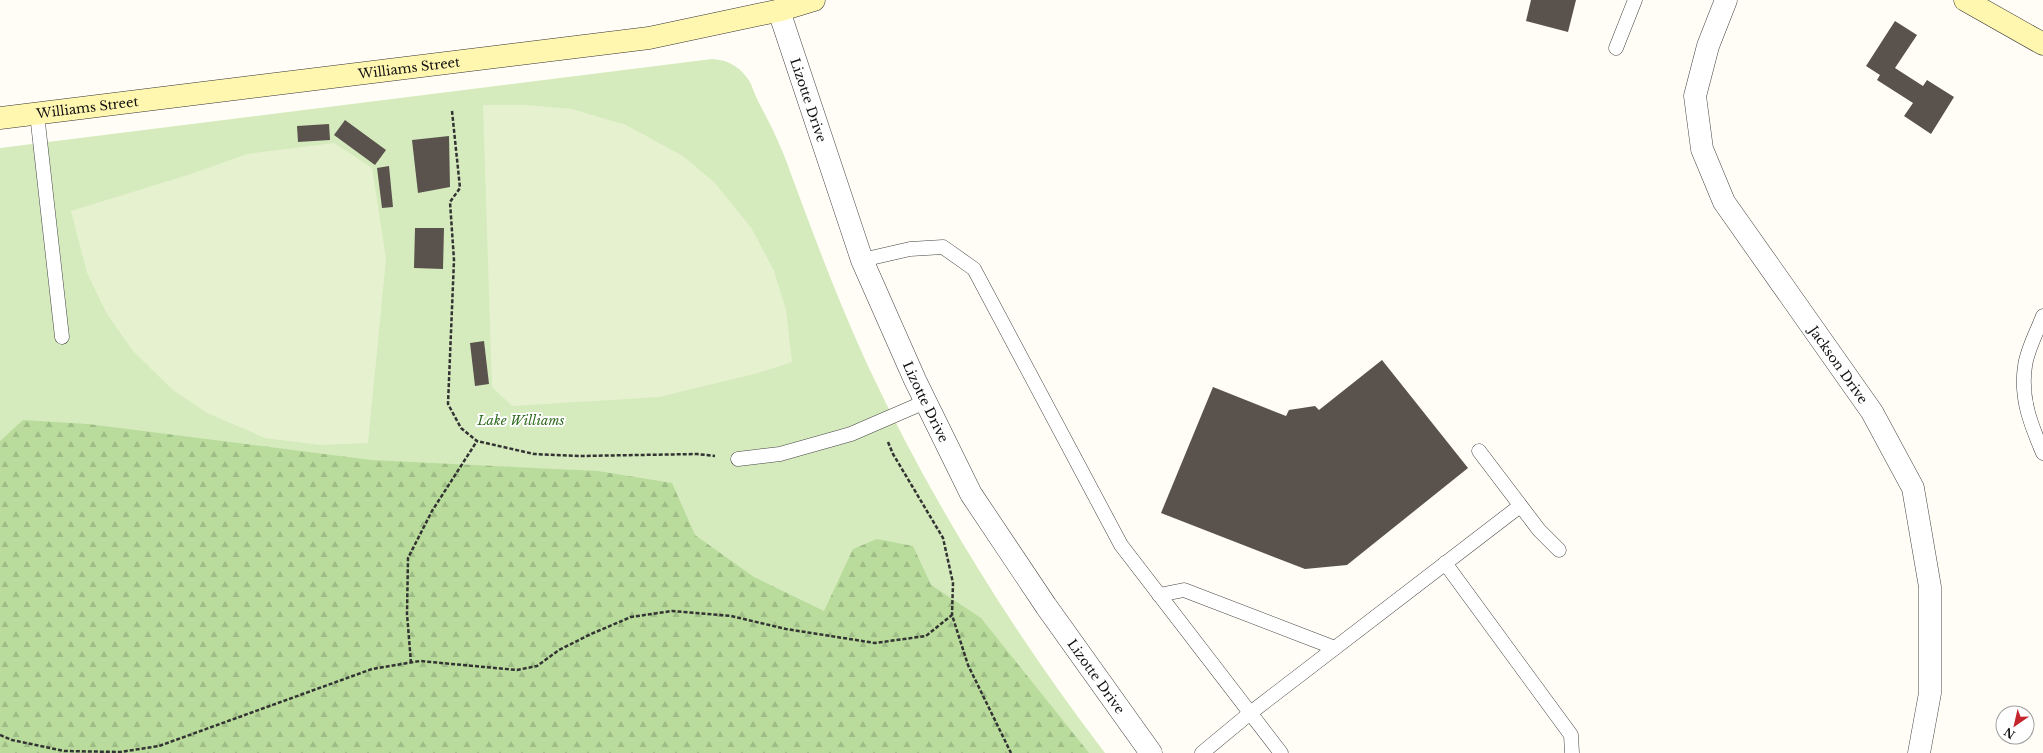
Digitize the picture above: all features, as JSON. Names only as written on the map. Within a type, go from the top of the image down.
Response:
[{"type":"main road","name":"Williams Street","points":[[0,118],[649,38],[779,11],[814,0]]},
{"type":"main road","points":[[1965,0],[2043,44]]},
{"type":"street","name":"Jackson Drive","points":[[1726,0],[1708,46],[1695,96],[1702,149],[1724,202],[1872,412],[1913,488],[1930,588],[1930,693],[1919,753]]},
{"type":"street","name":"Lizotte Drive","points":[[779,11],[862,260],[925,402],[971,494],[1050,612],[1151,753]]},
{"type":"lane","points":[[1616,48],[1634,0]]},
{"type":"lane","points":[[38,114],[62,337]]},
{"type":"lane","points":[[862,260],[910,248],[943,247],[974,269],[1121,545],[1249,714],[1281,753]]},
{"type":"lane","points":[[2043,316],[2025,365],[2024,389],[2029,419],[2043,453]]},
{"type":"lane","points":[[738,460],[780,454],[851,434],[925,402]]},
{"type":"lane","points":[[1479,451],[1539,530],[1559,550]]},
{"type":"lane","points":[[1202,753],[1249,714],[1520,506]]},
{"type":"lane","points":[[1445,563],[1571,735],[1572,753]]},
{"type":"lane","points":[[1159,595],[1184,590],[1335,648]]},
{"type":"path","points":[[452,111],[460,188],[450,202],[454,260],[448,404],[461,428],[477,441],[534,454],[580,456],[697,454],[738,460]]},
{"type":"path","points":[[880,422],[893,454],[943,538],[953,583],[952,615],[968,665],[1011,753]]},
{"type":"path","points":[[411,663],[407,614],[408,558],[432,511],[477,441]]},
{"type":"path","points":[[0,736],[64,751],[120,752],[159,746],[372,669],[420,661],[517,670],[538,666],[559,650],[591,634],[631,617],[672,611],[731,616],[786,629],[875,643],[926,636],[952,615]]},
{"type":"green space","name":"Lake Williams","points":[[712,59],[724,61],[735,66],[744,73],[751,84],[782,151],[847,319],[893,417],[947,517],[976,566],[1038,661],[1105,753],[0,753],[0,148]]},
{"type":"green space","points":[[483,105],[525,105],[572,109],[626,125],[683,156],[715,183],[752,229],[774,271],[786,310],[792,362],[758,373],[659,397],[512,406],[492,387]]},
{"type":"green space","points":[[334,143],[372,168],[386,259],[368,443],[321,445],[265,438],[207,413],[173,390],[133,351],[107,314],[87,273],[71,211],[191,174],[247,154]]},
{"type":"green space","points":[[23,420],[88,424],[371,460],[598,471],[672,483],[695,535],[754,577],[824,611],[853,549],[877,539],[913,546],[931,585],[981,618],[1089,753],[0,753],[0,441]]},
{"type":"building","points":[[1531,0],[1576,0],[1568,32],[1526,21]]},
{"type":"building","points":[[1895,21],[1917,35],[1895,68],[1923,86],[1927,80],[1954,97],[1931,134],[1904,116],[1913,103],[1877,80],[1880,75],[1866,66]]},
{"type":"building","points":[[345,120],[386,150],[375,165],[334,135]]},
{"type":"building","points":[[329,124],[330,140],[298,142],[297,126]]},
{"type":"building","points":[[449,136],[450,187],[418,193],[412,140]]},
{"type":"building","points":[[389,166],[393,207],[382,208],[377,168]]},
{"type":"building","points":[[415,228],[444,228],[443,269],[414,268]]},
{"type":"building","points":[[484,341],[489,384],[475,386],[470,343]]},
{"type":"building","points":[[1382,360],[1468,468],[1347,565],[1305,569],[1161,513],[1213,387],[1286,416],[1289,410],[1315,406],[1319,410]]}]
